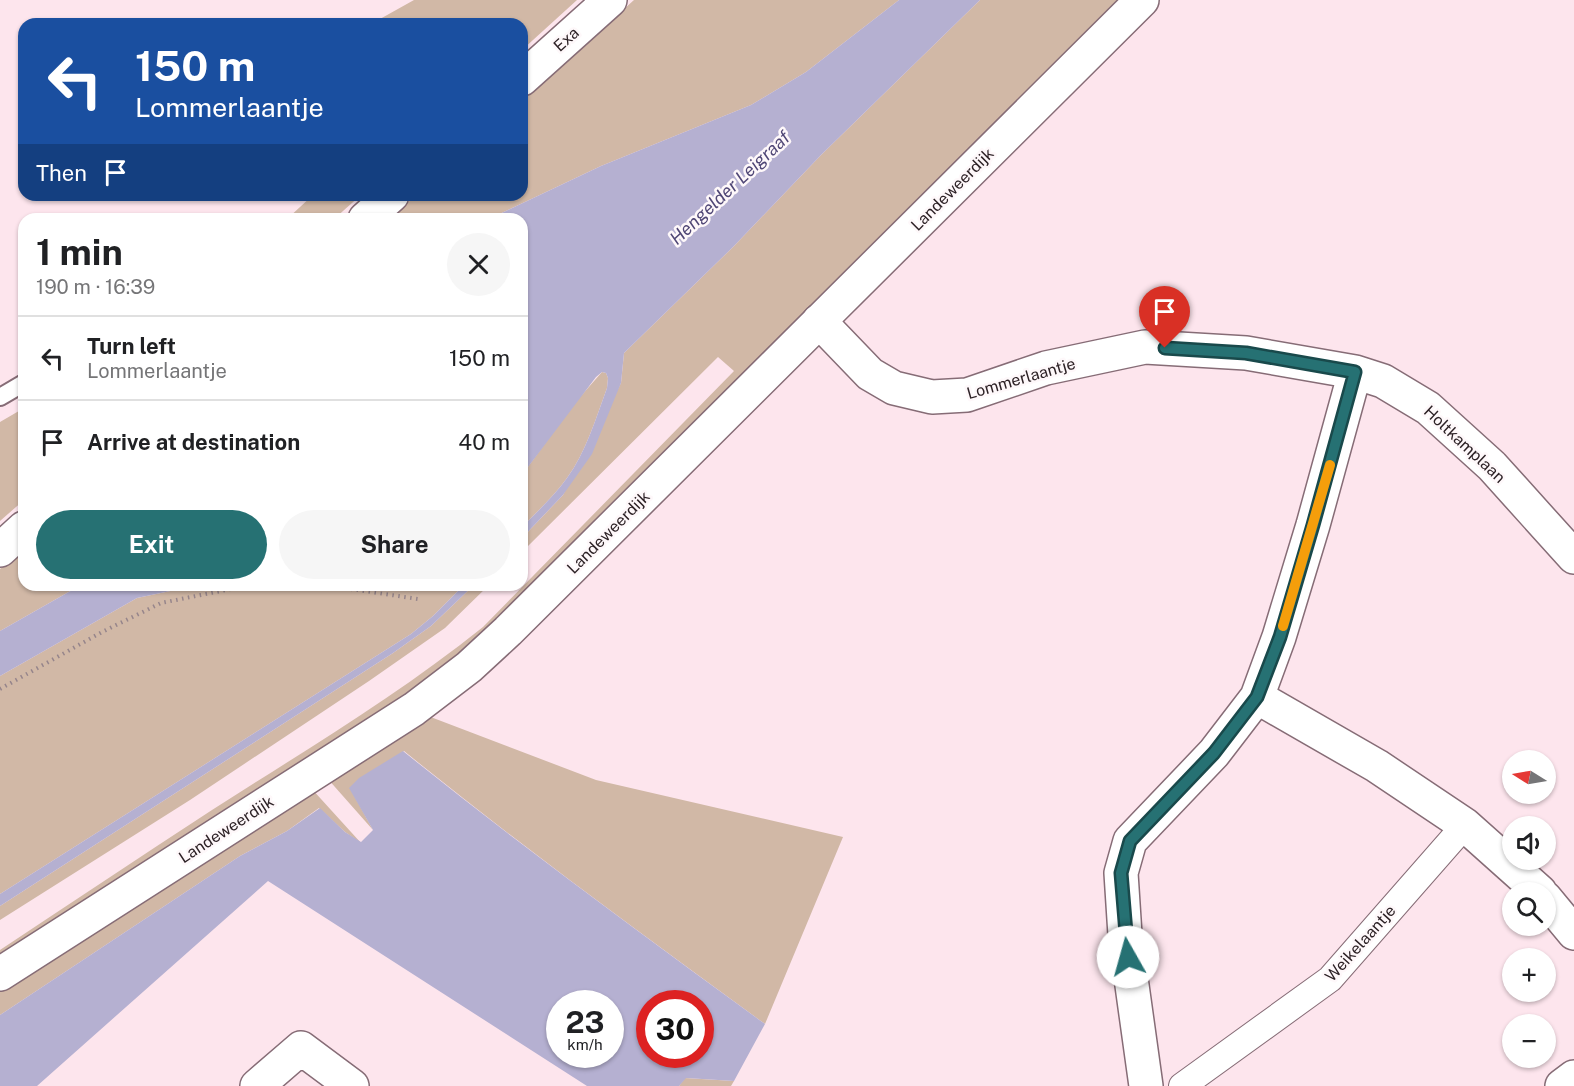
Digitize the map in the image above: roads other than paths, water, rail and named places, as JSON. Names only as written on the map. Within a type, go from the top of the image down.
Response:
[{"type":"street","name":"Exa","points":[[528,73],[609,0]]},
{"type":"street","name":"Landeweerdijk","points":[[0,974],[414,709],[469,667],[508,631],[1142,0]]},
{"type":"street","points":[[372,213],[385,201]]},
{"type":"street","name":"Lommerlaantje","points":[[819,321],[870,374],[894,388],[932,397],[967,395],[1046,368],[1145,347],[1246,353],[1355,372]]},
{"type":"street","points":[[1146,1086],[1125,935],[1121,873],[1130,841],[1214,753],[1257,697],[1280,637],[1355,372]]},
{"type":"street","name":"Holtkamplaan","points":[[1355,372],[1383,381],[1428,408],[1492,466],[1574,557]]},
{"type":"street","points":[[0,550],[18,534]]},
{"type":"street","points":[[1257,697],[1377,766],[1465,825],[1529,882]]},
{"type":"street","name":"Weikelaantje","points":[[1182,1086],[1330,979],[1465,825]]},
{"type":"street","points":[[1556,911],[1574,933]]},
{"type":"street","points":[[257,1086],[301,1048],[352,1086]]},
{"type":"street","points":[[1562,1086],[1574,1077]]},
{"type":"lane","points":[[0,397],[18,386]]},
{"type":"water","name":"Hengelder Leigraaf","points":[[899,0],[980,0],[821,155],[734,246],[624,353],[621,383],[592,454],[563,495],[528,532],[528,521],[557,491],[580,457],[599,411],[608,378],[606,373],[602,372],[596,377],[528,467],[528,213],[502,213],[601,166],[751,105],[806,72]]},
{"type":"water","points":[[70,591],[170,591],[137,598],[0,676],[0,631]]},
{"type":"water","points":[[458,591],[468,591],[431,626],[393,653],[0,906],[0,894],[411,634]]},
{"type":"water","points":[[403,751],[537,856],[765,1024],[734,1081],[686,1078],[679,1086],[587,1086],[559,1068],[624,1068],[624,990],[546,990],[546,1060],[268,881],[37,1086],[0,1086],[0,1015],[240,856],[287,831],[320,808],[345,832],[361,842],[373,830],[349,788],[359,778]]}]
